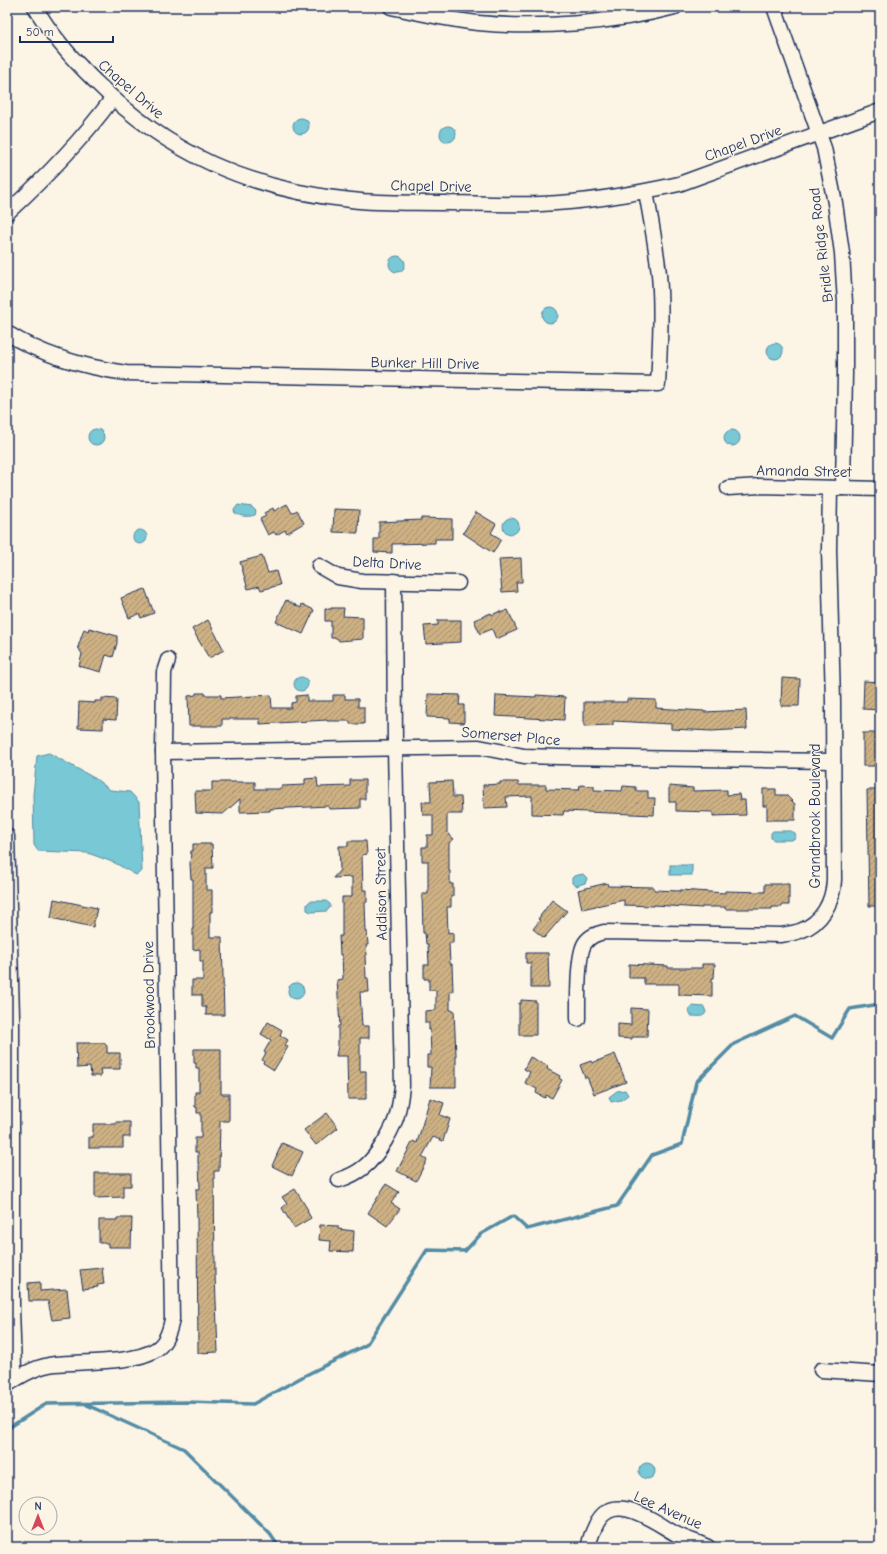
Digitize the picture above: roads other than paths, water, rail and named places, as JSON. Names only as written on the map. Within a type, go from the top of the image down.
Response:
[{"type":"street","name":"Chapel Drive","points":[[35,7],[61,44],[80,67],[112,99],[149,128],[178,147],[209,163],[242,177],[315,196],[387,203],[522,204],[596,200],[646,192],[679,184],[880,111]]},
{"type":"street","points":[[391,7],[442,18],[478,23],[512,25],[551,24],[615,19],[675,7]]},
{"type":"street","name":"Bridle Ridge Road","points":[[774,7],[824,148],[835,203],[842,253],[845,303],[836,488]]},
{"type":"street","points":[[7,213],[68,153],[91,128],[112,99]]},
{"type":"street","name":"Bunker Hill Drive","points":[[7,333],[44,352],[71,362],[99,369],[126,373],[295,378],[658,384],[661,312],[659,274],[646,192]]},
{"type":"street","name":"Amanda Street","points":[[728,488],[760,486],[880,489]]},
{"type":"street","name":"Grandbrook Boulevard","points":[[578,1019],[582,949],[589,938],[596,934],[604,932],[781,935],[799,931],[813,924],[829,905],[833,893],[834,880],[829,550],[836,488]]},
{"type":"street","name":"Delta Drive","points":[[319,566],[338,577],[362,581],[458,583]]},
{"type":"street","name":"Addison Street","points":[[339,1180],[348,1177],[365,1167],[377,1152],[390,1131],[398,1113],[401,1090],[395,748],[394,581]]},
{"type":"street","name":"Brookwood Drive","points":[[12,1382],[29,1371],[53,1364],[139,1357],[156,1350],[165,1341],[170,1330],[172,1319],[163,752],[164,672],[168,660]]},
{"type":"street","name":"Somerset Place","points":[[163,752],[479,748],[524,756],[833,761]]},
{"type":"street","points":[[7,836],[12,1016],[12,1309],[14,1368],[12,1382]]},
{"type":"street","points":[[821,1370],[880,1374]]},
{"type":"street","name":"Lee Avenue","points":[[589,1547],[589,1541],[597,1521],[613,1508],[625,1508],[633,1511],[678,1535],[708,1547]]},
{"type":"water","points":[[298,118],[304,118],[309,123],[307,132],[304,134],[298,134],[293,129],[293,123]]},
{"type":"water","points":[[445,126],[451,126],[456,131],[454,140],[451,142],[445,142],[440,137],[440,131]]},
{"type":"water","points":[[394,256],[400,256],[405,261],[403,270],[400,272],[394,272],[389,267],[389,261]]},
{"type":"water","points":[[547,307],[553,307],[558,312],[556,321],[553,323],[547,323],[542,318],[542,312]]},
{"type":"water","points":[[772,343],[778,343],[783,348],[781,357],[778,359],[772,359],[767,354],[767,348]]},
{"type":"water","points":[[93,429],[99,429],[104,434],[102,443],[99,445],[93,445],[88,440],[88,434]]},
{"type":"water","points":[[729,430],[735,430],[740,435],[738,444],[735,446],[729,446],[724,441],[724,435]]},
{"type":"water","points":[[238,505],[252,507],[256,511],[255,515],[245,516],[235,513],[234,510]]},
{"type":"water","points":[[511,518],[518,523],[519,526],[514,533],[511,534],[504,529],[503,526],[508,519]]},
{"type":"water","points":[[140,530],[145,532],[147,537],[145,542],[140,544],[135,542],[133,537],[135,532]]},
{"type":"water","points":[[301,677],[306,679],[308,684],[306,689],[301,691],[296,689],[294,684],[296,679]]},
{"type":"water","points":[[49,753],[96,779],[110,790],[130,792],[139,802],[142,871],[136,875],[115,863],[88,853],[38,851],[34,845],[33,795],[37,756]]},
{"type":"water","points":[[773,831],[791,831],[795,833],[796,837],[792,840],[774,840],[771,838],[771,833]]},
{"type":"water","points":[[670,865],[692,865],[692,875],[670,875]]},
{"type":"water","points":[[583,874],[587,879],[585,883],[576,886],[572,883],[572,878],[574,876]]},
{"type":"water","points":[[310,901],[326,901],[330,904],[330,908],[327,911],[311,912],[307,910],[307,904]]},
{"type":"water","points":[[293,983],[299,983],[304,988],[302,997],[299,999],[293,999],[288,994],[288,988]]},
{"type":"water","points":[[692,1006],[704,1007],[706,1012],[705,1014],[700,1016],[691,1016],[688,1010]]},
{"type":"water","points":[[625,1090],[628,1095],[621,1100],[611,1102],[609,1097],[617,1091]]},
{"type":"water","points":[[644,1463],[650,1463],[655,1468],[653,1477],[650,1479],[644,1479],[639,1474],[639,1468]]},
{"type":"waterway","points":[[7,1429],[46,1404],[187,1402],[253,1404],[304,1376],[366,1345],[427,1250],[465,1251],[481,1234],[513,1216],[527,1229],[617,1206],[652,1155],[682,1144],[696,1082],[734,1044],[795,1016],[832,1038],[850,1009],[880,1004]]},
{"type":"waterway","points":[[87,1405],[184,1449],[270,1534],[279,1547]]}]
